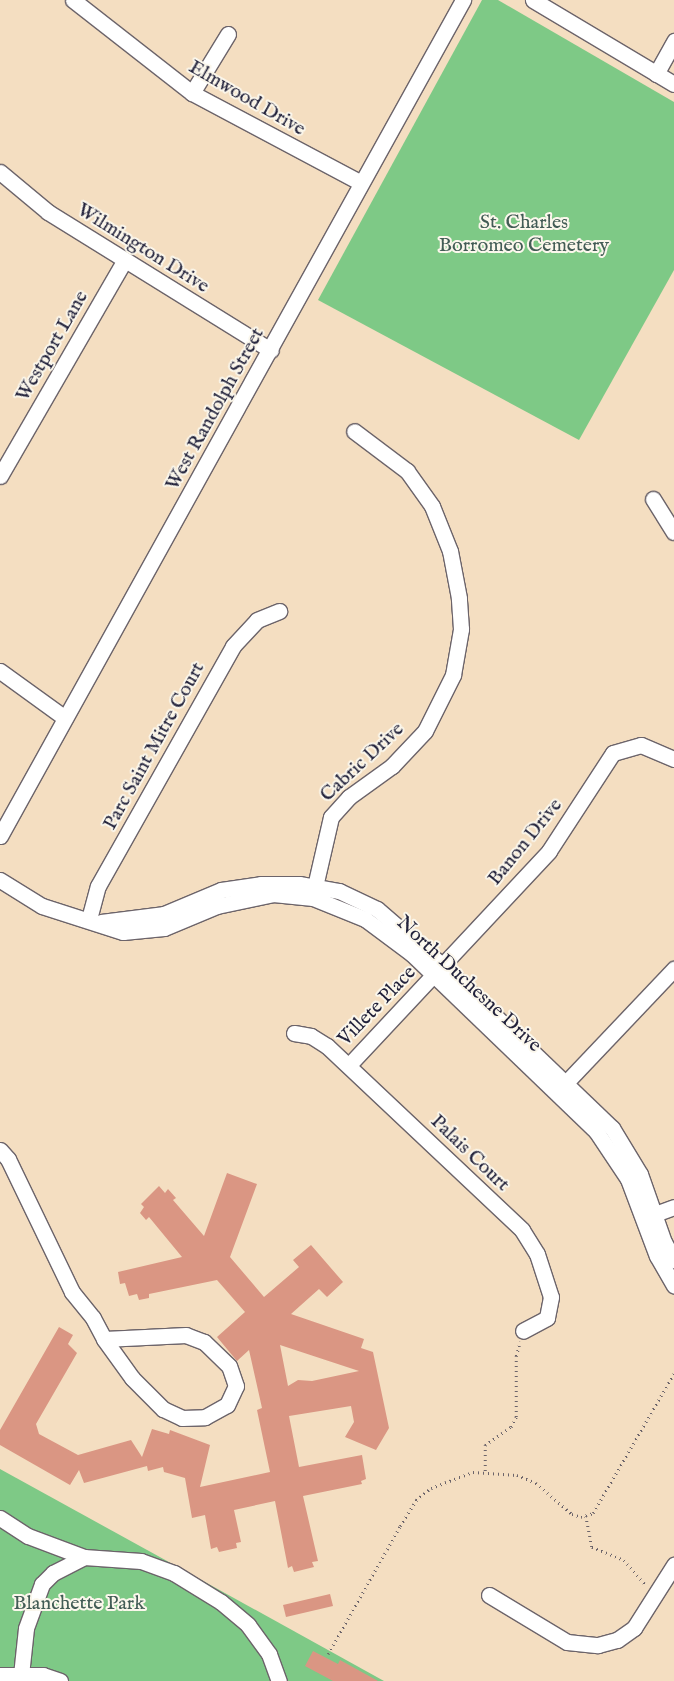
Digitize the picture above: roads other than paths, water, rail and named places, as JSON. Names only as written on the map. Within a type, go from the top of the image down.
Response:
[{"type":"street","name":"Elmwood Drive","points":[[73,0],[192,93],[361,183]]},
{"type":"street","name":"West Randolph Street","points":[[0,836],[271,350],[463,0]]},
{"type":"street","points":[[533,0],[674,84]]},
{"type":"street","points":[[192,93],[228,34]]},
{"type":"street","points":[[656,74],[674,41]]},
{"type":"street","name":"Wilmington Drive","points":[[0,172],[48,212],[124,261],[271,350]]},
{"type":"street","name":"Westport Lane","points":[[0,476],[124,261]]},
{"type":"street","name":"Cabric Drive","points":[[313,892],[331,817],[349,797],[392,766],[433,718],[452,676],[461,630],[460,598],[450,551],[432,506],[407,471],[354,431]]},
{"type":"street","points":[[653,499],[674,532]]},
{"type":"street","name":"Parc Saint Mitre Court","points":[[95,921],[98,886],[233,646],[256,620],[279,611]]},
{"type":"street","points":[[0,671],[65,718]]},
{"type":"street","name":"Banon Drive","points":[[439,971],[549,851],[613,753],[641,745],[674,759]]},
{"type":"street","name":"North Duchesne Drive","points":[[0,880],[42,906],[95,921],[123,932],[150,930],[180,923],[217,906],[273,894],[313,892],[348,910],[380,929],[439,971],[561,1088],[619,1162],[674,1260]]},
{"type":"street","points":[[561,1088],[674,969]]},
{"type":"street","name":"Villete Place","points":[[349,1065],[439,971]]},
{"type":"street","name":"Palais Court","points":[[294,1033],[311,1036],[349,1065],[532,1243],[545,1273],[550,1311],[547,1318],[534,1328],[523,1331]]},
{"type":"street","points":[[0,1150],[8,1159],[72,1292],[93,1318],[104,1339],[132,1378],[163,1409],[182,1418],[205,1417],[227,1405],[236,1386],[229,1366],[204,1342],[186,1335],[104,1339]]},
{"type":"street","points":[[648,1216],[674,1207]]},
{"type":"street","name":"North Duchesne Drive","points":[[648,1216],[657,1256],[674,1284]]},
{"type":"street","points":[[0,1518],[28,1536],[84,1557],[141,1561],[174,1573],[221,1602],[248,1624],[269,1654],[279,1681]]},
{"type":"street","points":[[21,1675],[26,1628],[42,1584],[53,1573],[84,1557]]},
{"type":"street","points":[[489,1595],[567,1642],[588,1646],[608,1644],[626,1634],[641,1620],[674,1565]]},
{"type":"street","points":[[0,1675],[43,1675],[60,1681]]},
{"type":"park label","name":"St. Charles Borromeo Cemetery","points":[[524,234]]},
{"type":"park label","name":"Blanchette Park","points":[[79,1603]]}]
